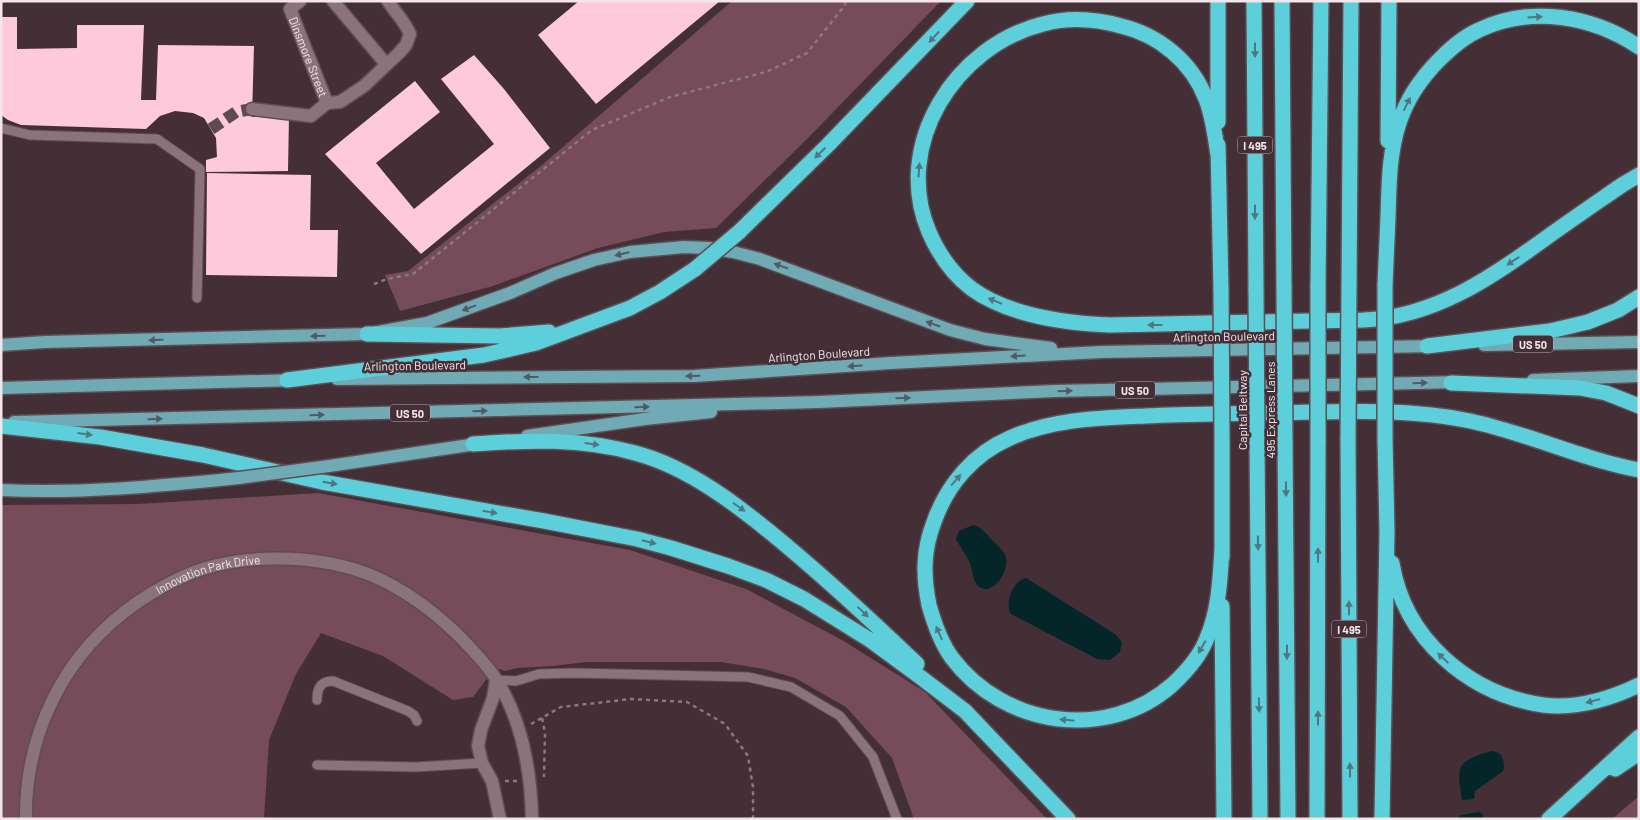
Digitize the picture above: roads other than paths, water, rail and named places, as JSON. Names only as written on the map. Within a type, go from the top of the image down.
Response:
[{"type":"highway","points":[[287,380],[484,355],[536,343],[568,330],[601,320],[630,308],[660,292],[695,269],[739,232],[828,145],[967,1]]},
{"type":"highway","points":[[1218,1],[1224,819]]},
{"type":"highway","name":"Capital Beltway","points":[[1254,1],[1260,819]]},
{"type":"highway","name":"495 Express Lanes","points":[[1282,1],[1288,819]]},
{"type":"highway","name":"I 495","points":[[1318,819],[1318,287],[1321,1]]},
{"type":"highway","name":"I 495","points":[[1350,819],[1348,439],[1351,1]]},
{"type":"highway","points":[[1387,237],[1389,1]]},
{"type":"highway","points":[[1382,819],[1387,532],[1385,285],[1389,165],[1399,122],[1408,100],[1432,66],[1462,40],[1479,30],[1502,22],[1549,16],[1583,21],[1604,27],[1624,36],[1639,47]]},
{"type":"highway","points":[[1218,155],[1206,99],[1190,71],[1168,48],[1150,36],[1102,21],[1078,19],[1044,23],[1022,30],[1001,40],[965,69],[949,88],[927,128],[921,151],[918,175],[920,198],[925,222],[935,246],[945,262],[972,289],[989,299],[1017,310],[1078,323],[1109,325],[1364,320],[1386,318],[1420,311],[1471,288],[1513,262],[1639,175]]},
{"type":"highway","points":[[1427,346],[1550,331],[1588,322],[1618,310],[1639,297]]},
{"type":"highway","points":[[367,334],[500,336],[568,330]]},
{"type":"highway","points":[[1451,383],[1580,388],[1606,393],[1639,406]]},
{"type":"highway","points":[[1222,549],[1218,600],[1215,613],[1206,641],[1194,661],[1180,678],[1164,692],[1145,704],[1120,715],[1095,720],[1078,721],[1029,713],[1000,700],[980,686],[951,657],[939,635],[926,590],[924,570],[926,549],[931,529],[941,503],[950,488],[969,465],[987,450],[1010,438],[1036,429],[1071,421],[1191,414],[1416,413],[1452,418],[1497,428],[1599,460],[1639,470]]},
{"type":"highway","points":[[1,424],[136,442],[322,482],[544,521],[637,539],[671,548],[751,574],[804,599],[870,640],[965,711]]},
{"type":"highway","points":[[473,444],[538,440],[571,441],[603,445],[636,453],[663,463],[698,481],[740,507],[864,613],[965,711],[1068,819]]},
{"type":"highway","points":[[1387,532],[1393,568],[1401,596],[1410,616],[1423,636],[1437,652],[1469,678],[1502,694],[1544,705],[1588,703],[1639,685]]},
{"type":"highway","points":[[1549,819],[1639,737]]},
{"type":"highway","points":[[1562,806],[1639,753]]},
{"type":"main road","points":[[1,345],[45,342],[367,334],[427,323],[594,260],[630,252],[684,247],[709,248],[760,259],[911,317],[985,340],[1018,345],[1101,352]]},
{"type":"main road","points":[[1,340],[45,342]]},
{"type":"main road","name":"Arlington Boulevard","points":[[1,388],[287,380],[694,376],[1101,352],[1639,342]]},
{"type":"main road","name":"US 50","points":[[1,424],[819,402],[1055,391],[1451,383],[1639,376]]},
{"type":"main road","points":[[1,492],[146,487],[239,478],[646,419],[819,402]]},
{"type":"street","name":"Dinsmore Street","points":[[300,1],[290,9],[327,103],[340,102],[364,86],[406,44],[410,34],[404,21],[394,11],[388,1]]},
{"type":"street","points":[[333,1],[386,64]]},
{"type":"street","points":[[252,109],[311,116],[327,103]]},
{"type":"street","name":"Innovation Park Drive","points":[[26,819],[27,791],[33,752],[48,710],[72,667],[106,627],[157,589],[184,576],[210,568],[257,560],[298,559],[320,561],[372,576],[396,587],[444,621],[475,653],[496,680],[518,729],[530,781],[532,819]]},
{"type":"street","points":[[496,680],[493,698],[481,730],[478,746],[482,763],[492,781],[500,819]]},
{"type":"street","points":[[482,763],[496,762]]},
{"type":"lane","points":[[1,128],[30,135],[157,139],[200,168],[197,298]]},
{"type":"lane","points":[[496,680],[516,682],[539,674],[574,673],[738,676],[791,687],[840,716],[873,757],[896,819]]},
{"type":"lane","points":[[317,700],[317,690],[320,686],[326,681],[333,681],[408,711],[414,715],[417,721]]},
{"type":"lane","points":[[317,765],[416,767],[482,763]]},
{"type":"water","points":[[973,525],[985,532],[1006,557],[1005,570],[1002,576],[993,587],[988,589],[982,589],[977,585],[970,563],[956,539],[959,531]]},
{"type":"water","points":[[1026,578],[1115,634],[1122,642],[1120,652],[1110,660],[1097,659],[1011,614],[1009,599],[1011,593],[1017,583]]},
{"type":"water","points":[[1491,751],[1498,752],[1502,756],[1504,769],[1475,791],[1474,799],[1462,800],[1459,780],[1461,767],[1465,762]]},
{"type":"water","points":[[1482,813],[1484,819],[1456,819],[1461,815]]},
{"type":"tunnel","points":[[211,129],[236,112],[252,109]]}]
